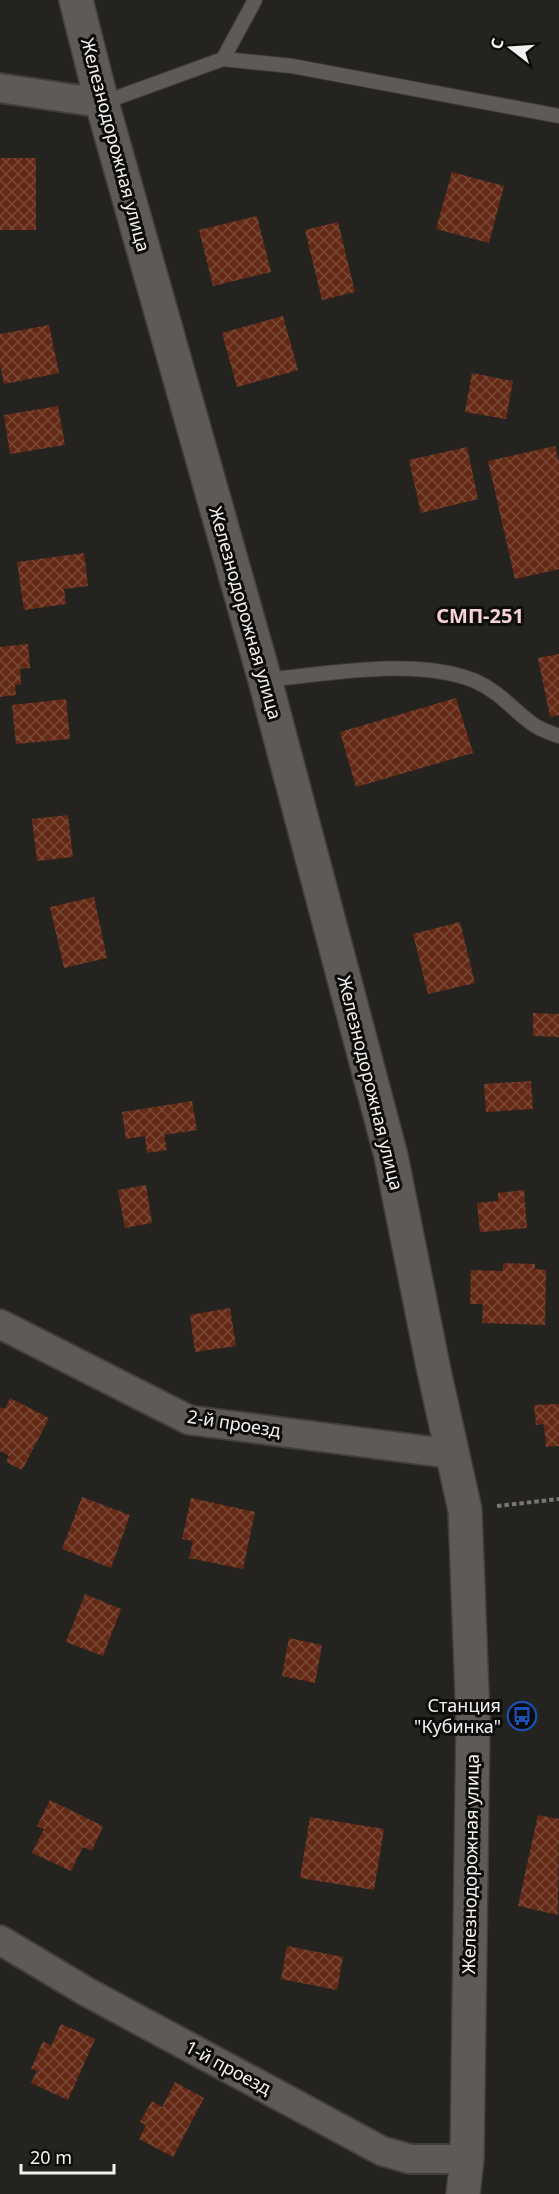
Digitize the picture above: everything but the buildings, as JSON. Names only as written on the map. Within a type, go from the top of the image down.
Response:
[{"type":"street","name":"Железнодорожная улица","points":[[76,0],[102,103],[265,680],[391,1156],[434,1371],[465,1510],[473,1720],[467,2159],[463,2194]]},
{"type":"street","points":[[0,88],[102,103]]},
{"type":"street","name":"2-й проезд","points":[[0,1324],[189,1420],[453,1454]]},
{"type":"street","name":"1-й проезд","points":[[0,1940],[87,1992],[382,2151],[410,2159],[467,2159]]},
{"type":"lane","points":[[223,59],[255,0]]},
{"type":"lane","points":[[102,103],[223,59],[292,66],[559,116]]},
{"type":"lane","points":[[265,680],[382,670],[439,671],[475,681],[497,693],[535,726],[559,736]]},
{"type":"path","points":[[465,1510],[559,1499]]},
{"type":"place","name":"Станция \"Кубинка\"","points":[[522,1716]]},
{"type":"district","name":"СМП-251","points":[[480,616]]}]
